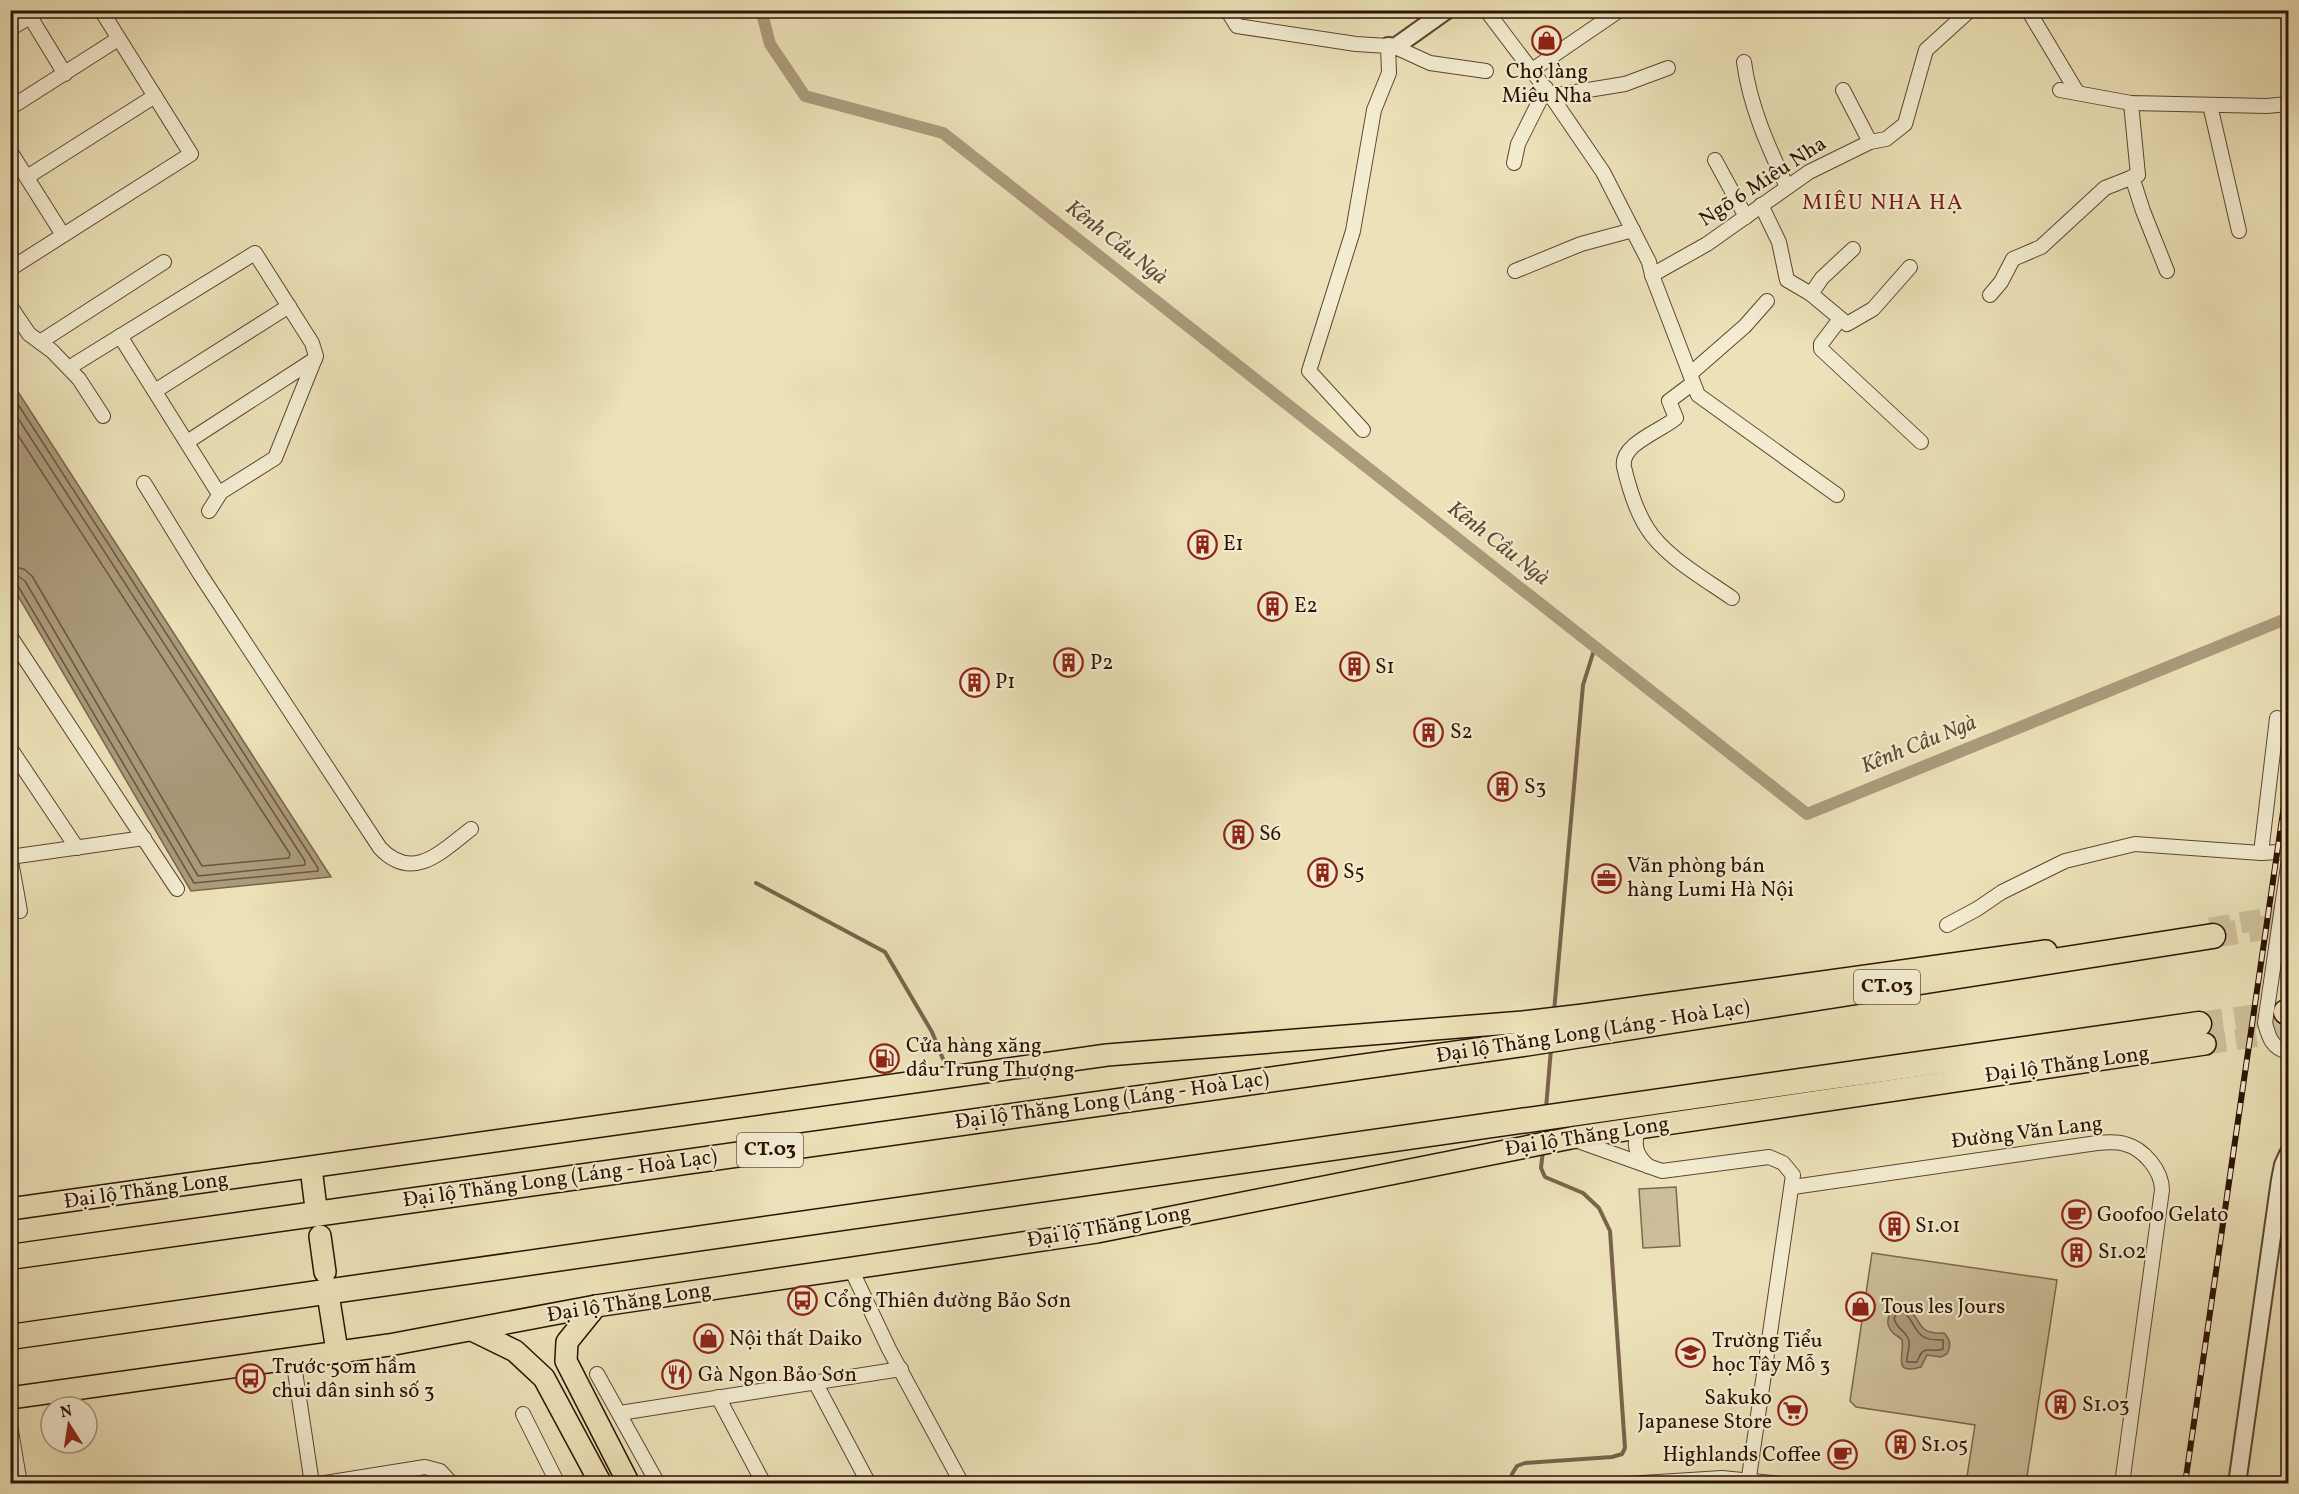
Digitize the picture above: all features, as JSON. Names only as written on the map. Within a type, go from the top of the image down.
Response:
[{"type":"highway","name":"Đại lộ Thăng Long (Láng - Hoà Lạc)","points":[[10,1257],[1526,1032],[1562,1038],[2211,932]]},
{"type":"highway","points":[[10,1337],[1554,1116],[2202,1034]]},
{"type":"main road","name":"Đại lộ Thăng Long","points":[[10,1209],[1115,1054],[1526,1032],[1583,1015],[2211,932]]},
{"type":"main road","name":"Đại lộ Thăng Long","points":[[10,1398],[292,1359],[472,1330],[596,1306],[1097,1232],[1568,1139],[2202,1034]]},
{"type":"main road","points":[[311,1168],[316,1208]]},
{"type":"main road","points":[[320,1236],[325,1272]]},
{"type":"main road","points":[[328,1294],[337,1351]]},
{"type":"main road","points":[[596,1306],[567,1342],[566,1361],[629,1484]]},
{"type":"main road","points":[[472,1330],[515,1351],[544,1378],[601,1484]]},
{"type":"street","points":[[10,269],[191,154],[101,10]]},
{"type":"street","points":[[1227,10],[1237,26],[1391,47],[1430,63],[1486,71]]},
{"type":"street","points":[[1391,47],[1447,10]]},
{"type":"street","points":[[1486,10],[1548,92],[1603,172],[1649,262],[1698,395],[1837,495]]},
{"type":"street","points":[[1532,70],[1620,10]]},
{"type":"street","name":"Ngõ 6 Miêu Nha","points":[[1652,275],[1707,244],[1809,172],[1870,142],[1886,139],[1905,124],[1926,50],[1970,10]]},
{"type":"street","points":[[2028,10],[2077,92]]},
{"type":"street","points":[[10,29],[28,14],[65,74]]},
{"type":"street","points":[[10,108],[118,39]]},
{"type":"street","points":[[1362,430],[1310,371],[1353,231],[1374,110],[1389,73],[1391,47]]},
{"type":"street","points":[[1744,62],[1755,113],[1764,139],[1787,187]]},
{"type":"street","points":[[1548,92],[1625,84],[1668,68]]},
{"type":"street","points":[[1843,90],[1870,142]]},
{"type":"street","points":[[2060,90],[2131,103],[2289,104]]},
{"type":"street","points":[[1514,164],[1518,144],[1548,92]]},
{"type":"street","points":[[27,177],[156,96]]},
{"type":"street","points":[[1990,295],[2001,282],[2013,259],[2041,247],[2105,188],[2138,175],[2131,103]]},
{"type":"street","points":[[2210,105],[2239,231]]},
{"type":"street","points":[[10,152],[63,235]]},
{"type":"street","points":[[1715,160],[1746,217]]},
{"type":"street","points":[[2132,177],[2167,271]]},
{"type":"street","points":[[1761,206],[1779,242],[1787,280],[1810,294],[1846,324],[1873,309],[1910,267]]},
{"type":"street","points":[[1515,271],[1581,244],[1633,230]]},
{"type":"street","points":[[1810,294],[1822,278],[1853,249]]},
{"type":"street","points":[[75,364],[255,253],[312,343],[316,354],[275,458],[219,494],[209,511]]},
{"type":"street","points":[[40,342],[164,262]]},
{"type":"street","points":[[1732,598],[1673,556],[1651,534],[1634,503],[1623,461],[1628,450],[1676,418],[1669,401],[1767,302]]},
{"type":"street","points":[[10,306],[27,332],[52,351],[79,380],[103,416]]},
{"type":"street","points":[[155,391],[289,306]]},
{"type":"street","points":[[1840,320],[1821,344],[1821,349],[1921,442]]},
{"type":"street","points":[[10,329],[27,332]]},
{"type":"street","points":[[120,336],[219,494]]},
{"type":"street","points":[[187,442],[315,359]]},
{"type":"street","points":[[144,483],[206,584],[380,848],[390,859],[406,864],[430,859],[471,829]]},
{"type":"street","points":[[13,647],[177,889]]},
{"type":"street","points":[[2261,853],[2277,718]]},
{"type":"street","points":[[10,748],[77,848]]},
{"type":"street","points":[[20,911],[11,857],[144,838]]},
{"type":"street","points":[[1947,925],[2002,892],[2065,861],[2135,844],[2261,853],[2279,852],[2289,855]]},
{"type":"street","points":[[2289,866],[2265,1023],[2271,1042],[2279,1050],[2289,1052]]},
{"type":"street","points":[[1639,1128],[1636,1148],[1641,1160],[1649,1168]]},
{"type":"street","points":[[1568,1139],[1662,1171],[1769,1157],[1776,1158],[1793,1174],[1793,1187],[1749,1481]]},
{"type":"street","name":"Đường Văn Lang","points":[[1793,1187],[2097,1143],[2125,1143],[2144,1155],[2156,1170],[2162,1190],[2122,1484]]},
{"type":"street","points":[[2237,1484],[2280,1180],[2283,1165],[2289,1154]]},
{"type":"street","points":[[851,1269],[962,1484]]},
{"type":"street","points":[[292,1359],[312,1484]]},
{"type":"street","points":[[620,1413],[901,1369]]},
{"type":"street","points":[[597,1374],[658,1484]]},
{"type":"street","points":[[816,1382],[869,1484]]},
{"type":"street","points":[[718,1397],[764,1484]]},
{"type":"street","points":[[523,1414],[558,1484]]},
{"type":"street","points":[[10,1425],[20,1484]]},
{"type":"street","points":[[319,1484],[425,1467],[440,1471],[452,1484]]},
{"type":"street","points":[[1626,1484],[1722,1478],[1782,1484]]},
{"type":"shaded area","points":[[1676,1187],[1680,1246],[1643,1248],[1639,1189]]},
{"type":"shaded area","points":[[1872,1253],[2057,1280],[2026,1483],[1966,1483],[1975,1425],[1856,1407],[1850,1401]]},
{"type":"water","points":[[11,381],[331,877],[191,891],[11,584]]},
{"type":"water","points":[[1904,1306],[1923,1328],[1934,1333],[1944,1333],[1950,1343],[1947,1354],[1941,1357],[1927,1355],[1921,1367],[1906,1369],[1903,1366],[1901,1362],[1902,1340],[1890,1330],[1888,1320],[1894,1309]]},
{"type":"waterway","name":"Kênh Cầu Ngà","points":[[761,10],[770,44],[805,96],[943,133],[1807,814],[2288,618]]},
{"type":"waterway","points":[[1554,1012],[1583,685],[1595,647]]},
{"type":"waterway","points":[[756,883],[885,952],[932,1032],[943,1059]]},
{"type":"waterway","points":[[1546,1108],[1551,1049]]},
{"type":"waterway","points":[[1512,1474],[1517,1466],[1525,1463],[1612,1457],[1622,1454],[1625,1448],[1610,1231],[1599,1208],[1583,1193],[1545,1177],[1541,1168],[1543,1151]]},
{"type":"tunnel","points":[[2210,928],[2288,915]]},
{"type":"tunnel","points":[[2213,936],[2288,924]]},
{"type":"tunnel","points":[[2199,1024],[2286,1012]]},
{"type":"tunnel","points":[[2205,1044],[2288,1032]]},
{"type":"railway","points":[[2185,1484],[2288,778]]},
{"type":"place","name":"Chợ làng Miêu Nha","points":[[1547,41]]},
{"type":"place","name":"E1","points":[[1202,544]]},
{"type":"place","name":"E2","points":[[1273,606]]},
{"type":"place","name":"P2","points":[[1069,663]]},
{"type":"place","name":"S1","points":[[1354,667]]},
{"type":"place","name":"P1","points":[[974,682]]},
{"type":"place","name":"S2","points":[[1429,732]]},
{"type":"place","name":"S3","points":[[1503,787]]},
{"type":"place","name":"S6","points":[[1238,834]]},
{"type":"place","name":"S5","points":[[1322,872]]},
{"type":"place","name":"Văn phòng bán hàng Lumi Hà Nội","points":[[1606,878]]},
{"type":"place","name":"Cửa hàng xăng dầu Trung Thượng","points":[[885,1058]]},
{"type":"place","name":"Goofoo Gelato","points":[[2076,1215]]},
{"type":"place","name":"S1.01","points":[[1894,1226]]},
{"type":"place","name":"S1.02","points":[[2077,1252]]},
{"type":"place","name":"Cổng Thiên đường Bảo Sơn","points":[[803,1301]]},
{"type":"place","name":"Tous les Jours","points":[[1860,1307]]},
{"type":"place","name":"Nội thất Daiko","points":[[708,1339]]},
{"type":"place","name":"Trường Tiểu học Tây Mỗ 3","points":[[1691,1353]]},
{"type":"place","name":"Gà Ngon Bảo Sơn","points":[[677,1375]]},
{"type":"place","name":"Trước 50m hầm chui dân sinh số 3","points":[[251,1379]]},
{"type":"place","name":"S1.03","points":[[2061,1405]]},
{"type":"place","name":"Sakuko Japanese Store","points":[[1793,1410]]},
{"type":"place","name":"S1.05","points":[[1900,1445]]},
{"type":"place","name":"Highlands Coffee","points":[[1842,1455]]},
{"type":"district","name":"MIÊU NHA HẠ","points":[[1883,203]]}]
